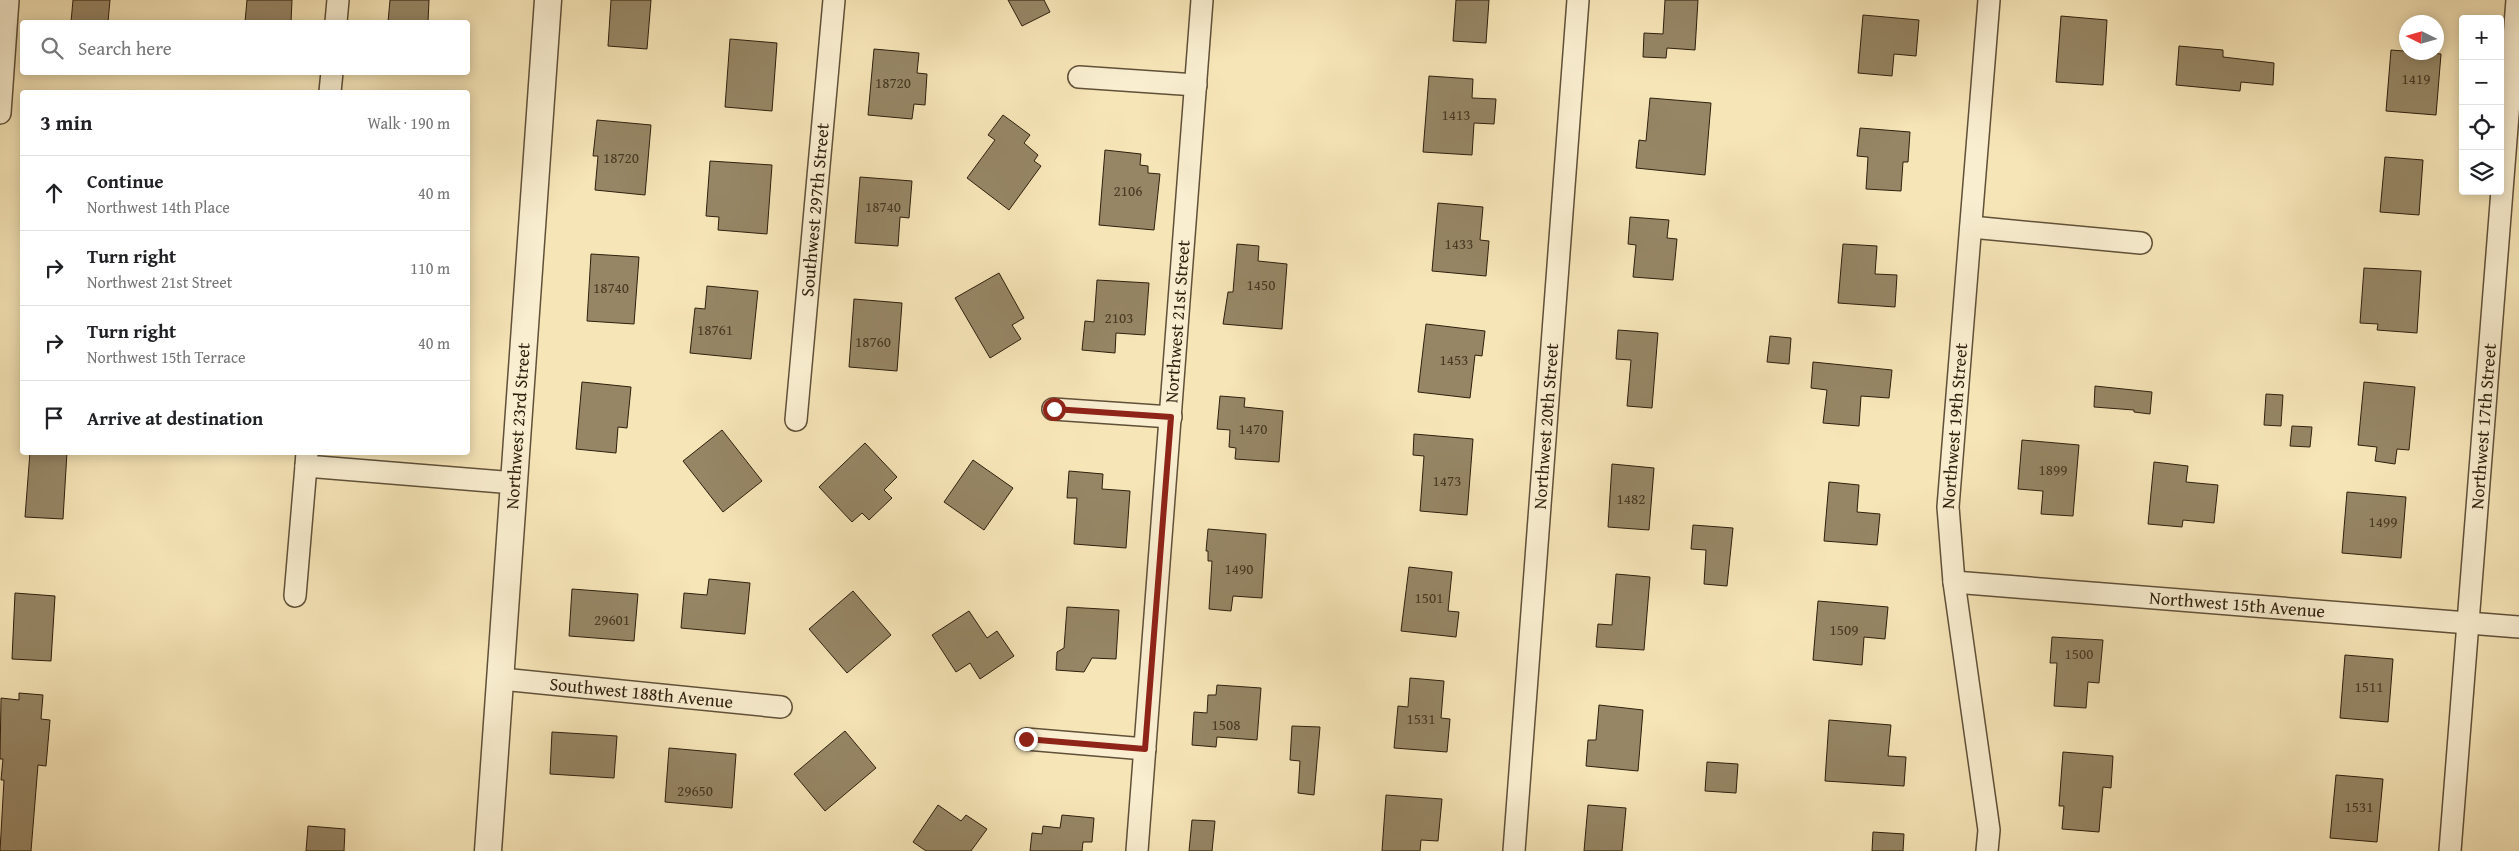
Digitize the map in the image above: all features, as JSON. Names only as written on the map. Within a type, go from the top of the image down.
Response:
[{"type":"street","points":[[0,113],[8,0]]},
{"type":"street","points":[[336,20],[338,0]]},
{"type":"street","name":"Northwest 23rd Street","points":[[488,851],[502,679],[548,0]]},
{"type":"street","name":"Southwest 297th Street","points":[[796,420],[834,0]]},
{"type":"street","name":"Northwest 21st Street","points":[[1137,851],[1202,0]]},
{"type":"street","name":"Northwest 20th Street","points":[[1514,851],[1578,0]]},
{"type":"street","name":"Northwest 19th Street","points":[[1987,851],[1989,830],[1954,582],[1948,507],[1989,0]]},
{"type":"street","name":"Northwest 17th Street","points":[[2450,851],[2468,624],[2510,220],[2516,0]]},
{"type":"street","points":[[330,90],[332,75]]},
{"type":"street","points":[[1079,77],[1196,85]]},
{"type":"street","points":[[1971,227],[2141,243]]},
{"type":"street","points":[[1054,409],[1171,417]]},
{"type":"street","points":[[295,596],[306,459],[515,483]]},
{"type":"street","name":"Northwest 15th Avenue","points":[[1954,582],[2519,627]]},
{"type":"street","name":"Southwest 188th Avenue","points":[[502,679],[782,707]]},
{"type":"street","points":[[1026,739],[1145,749]]},
{"type":"building","points":[[73,0],[110,0],[108,20],[71,20]]},
{"type":"building","points":[[247,0],[292,0],[291,20],[245,20]]},
{"type":"building","points":[[390,0],[429,0],[428,20],[388,20]]},
{"type":"building","points":[[611,0],[651,0],[647,49],[608,46]]},
{"type":"building","points":[[1008,0],[1044,0],[1050,12],[1022,26]]},
{"type":"building","points":[[1456,0],[1489,0],[1486,43],[1453,41]]},
{"type":"building","points":[[1665,0],[1698,0],[1695,50],[1667,48],[1666,58],[1643,57],[1644,33],[1663,34]]},
{"type":"building","points":[[1863,15],[1919,20],[1916,56],[1894,54],[1892,76],[1858,73]]},
{"type":"building","points":[[2061,16],[2107,20],[2103,85],[2056,82]]},
{"type":"building","points":[[730,39],[777,43],[772,111],[725,107]]},
{"type":"building","points":[[2179,46],[2223,50],[2223,57],[2274,63],[2273,85],[2241,82],[2240,91],[2176,85]]},
{"type":"building","points":[[874,49],[919,53],[917,73],[927,74],[925,105],[914,104],[912,119],[868,115]]},
{"type":"building","points":[[2391,50],[2399,51],[2399,60],[2441,60],[2436,115],[2386,111]]},
{"type":"building","points":[[1429,76],[1473,79],[1472,98],[1496,99],[1494,124],[1474,123],[1472,155],[1423,152]]},
{"type":"building","points":[[1650,98],[1711,103],[1705,175],[1636,168],[1639,140],[1646,141]]},
{"type":"building","points":[[1003,115],[1030,135],[1024,143],[1038,155],[1034,161],[1041,166],[1009,210],[967,178],[995,140],[988,135]]},
{"type":"building","points":[[597,120],[651,125],[645,195],[595,190],[598,156],[593,156]]},
{"type":"building","points":[[1860,128],[1910,132],[1908,162],[1903,162],[1901,191],[1866,189],[1868,157],[1857,156]]},
{"type":"building","points":[[1105,150],[1141,154],[1140,165],[1148,166],[1148,173],[1160,174],[1154,230],[1099,225]]},
{"type":"building","points":[[2385,157],[2423,160],[2419,215],[2380,212]]},
{"type":"building","points":[[710,161],[772,165],[767,234],[718,230],[719,217],[706,216]]},
{"type":"building","points":[[860,177],[912,181],[909,218],[900,217],[898,246],[855,243]]},
{"type":"building","points":[[1438,203],[1483,207],[1480,240],[1489,241],[1486,276],[1432,271]]},
{"type":"building","points":[[1630,217],[1669,220],[1667,238],[1677,239],[1673,280],[1633,277],[1636,245],[1628,244]]},
{"type":"building","points":[[1237,244],[1259,246],[1258,261],[1287,264],[1282,329],[1223,324],[1228,292],[1233,292]]},
{"type":"building","points":[[1843,244],[1877,246],[1875,274],[1897,275],[1895,307],[1838,303]]},
{"type":"building","points":[[591,254],[639,257],[634,324],[587,321]]},
{"type":"building","points":[[2364,268],[2421,271],[2417,333],[2377,330],[2378,324],[2360,323]]},
{"type":"building","points":[[999,273],[1024,318],[1012,325],[1021,339],[990,358],[955,298]]},
{"type":"building","points":[[1097,280],[1149,283],[1145,335],[1116,333],[1115,353],[1082,350],[1085,321],[1094,322]]},
{"type":"building","points":[[707,286],[758,291],[751,359],[690,353],[695,308],[705,309]]},
{"type":"building","points":[[854,299],[902,303],[897,371],[849,367]]},
{"type":"building","points":[[1426,324],[1485,331],[1482,356],[1475,355],[1470,398],[1418,392]]},
{"type":"building","points":[[1618,330],[1658,333],[1652,408],[1627,406],[1631,360],[1616,359]]},
{"type":"building","points":[[1770,336],[1791,338],[1789,364],[1767,362]]},
{"type":"building","points":[[1813,362],[1892,370],[1889,398],[1861,396],[1859,426],[1823,423],[1827,390],[1811,388]]},
{"type":"building","points":[[582,382],[631,387],[627,428],[618,427],[616,453],[576,449]]},
{"type":"building","points":[[2364,382],[2415,387],[2409,450],[2397,449],[2395,464],[2375,461],[2377,447],[2358,445]]},
{"type":"building","points":[[2095,386],[2152,392],[2150,414],[2134,412],[2134,410],[2094,407]]},
{"type":"building","points":[[2266,394],[2283,395],[2281,426],[2264,425]]},
{"type":"building","points":[[1220,396],[1245,398],[1244,407],[1283,411],[1279,462],[1235,459],[1236,448],[1229,447],[1230,430],[1217,429]]},
{"type":"building","points":[[2292,426],[2312,427],[2310,447],[2290,446]]},
{"type":"building","points":[[722,430],[762,481],[723,512],[683,461]]},
{"type":"building","points":[[1414,434],[1473,439],[1467,515],[1420,511],[1424,456],[1413,455]]},
{"type":"building","points":[[2022,440],[2079,445],[2073,516],[2041,514],[2043,491],[2018,489]]},
{"type":"building","points":[[865,443],[897,477],[884,490],[892,498],[869,520],[862,513],[852,522],[819,487]]},
{"type":"building","points":[[30,455],[67,455],[63,519],[25,517]]},
{"type":"building","points":[[973,460],[1013,488],[984,530],[944,502]]},
{"type":"building","points":[[2154,462],[2188,466],[2186,482],[2218,485],[2214,523],[2183,520],[2182,527],[2148,524]]},
{"type":"building","points":[[1612,464],[1654,468],[1649,530],[1608,527]]},
{"type":"building","points":[[1069,471],[1103,474],[1102,489],[1130,491],[1126,548],[1074,544],[1077,498],[1067,498]]},
{"type":"building","points":[[1829,482],[1859,485],[1857,512],[1880,514],[1877,545],[1824,541]]},
{"type":"building","points":[[2347,492],[2406,497],[2401,558],[2342,553]]},
{"type":"building","points":[[1693,525],[1733,528],[1727,586],[1704,584],[1706,550],[1691,549]]},
{"type":"building","points":[[1208,529],[1266,534],[1262,598],[1233,596],[1231,611],[1209,609],[1212,561],[1208,561],[1208,551],[1206,551]]},
{"type":"building","points":[[1409,567],[1452,572],[1448,611],[1459,612],[1456,637],[1401,631]]},
{"type":"building","points":[[1616,574],[1650,577],[1644,650],[1596,647],[1598,624],[1612,625]]},
{"type":"building","points":[[709,579],[750,583],[745,634],[681,628],[684,593],[707,595]]},
{"type":"building","points":[[572,589],[638,594],[634,641],[569,636]]},
{"type":"building","points":[[853,591],[891,635],[847,673],[809,629]]},
{"type":"building","points":[[15,593],[55,596],[51,661],[12,659]]},
{"type":"building","points":[[1818,601],[1888,607],[1885,639],[1864,637],[1862,665],[1813,660]]},
{"type":"building","points":[[1067,607],[1119,610],[1116,659],[1092,658],[1084,672],[1056,670],[1057,652],[1064,648]]},
{"type":"building","points":[[969,611],[987,638],[997,631],[1014,656],[980,679],[970,663],[956,672],[932,635]]},
{"type":"building","points":[[2052,637],[2103,640],[2099,683],[2088,682],[2086,708],[2054,706],[2057,663],[2050,663]]},
{"type":"building","points":[[2345,655],[2393,659],[2388,722],[2340,718]]},
{"type":"building","points":[[1410,678],[1444,681],[1441,718],[1450,719],[1447,752],[1394,748],[1398,706],[1408,707]]},
{"type":"building","points":[[1217,685],[1261,688],[1257,740],[1217,737],[1216,747],[1192,745],[1194,712],[1207,713],[1208,695],[1216,695]]},
{"type":"building","points":[[19,693],[43,695],[41,719],[50,720],[46,766],[38,765],[31,851],[0,851],[4,780],[1,780],[3,759],[0,759],[1,698],[19,700]]},
{"type":"building","points":[[1599,705],[1643,710],[1638,771],[1586,766],[1588,740],[1596,740]]},
{"type":"building","points":[[1829,720],[1891,725],[1888,756],[1906,757],[1904,786],[1825,781]]},
{"type":"building","points":[[1292,726],[1320,727],[1314,795],[1298,793],[1300,761],[1290,760]]},
{"type":"building","points":[[845,731],[876,768],[825,811],[794,774]]},
{"type":"building","points":[[552,732],[617,736],[614,778],[550,774]]},
{"type":"building","points":[[669,748],[736,754],[732,808],[665,802]]},
{"type":"building","points":[[2063,752],[2113,756],[2111,788],[2103,787],[2099,832],[2062,829],[2064,806],[2059,806]]},
{"type":"building","points":[[1707,762],[1738,764],[1736,793],[1705,791]]},
{"type":"building","points":[[2336,775],[2383,779],[2377,842],[2330,838]]},
{"type":"building","points":[[1386,795],[1442,799],[1438,841],[1421,840],[1420,851],[1382,851]]},
{"type":"building","points":[[938,805],[961,821],[966,815],[987,829],[971,851],[926,851],[913,842]]},
{"type":"building","points":[[1588,805],[1626,808],[1622,851],[1584,851]]},
{"type":"building","points":[[1062,815],[1094,818],[1092,842],[1083,842],[1082,851],[1030,851],[1032,833],[1042,834],[1043,826],[1060,828]]},
{"type":"building","points":[[1192,820],[1215,821],[1212,851],[1189,851]]},
{"type":"building","points":[[308,826],[345,829],[344,851],[306,851]]},
{"type":"building","points":[[1873,832],[1904,834],[1903,851],[1872,851]]},
{"type":"route","points":[[1026,739],[1145,749],[1171,417],[1054,409]]}]
